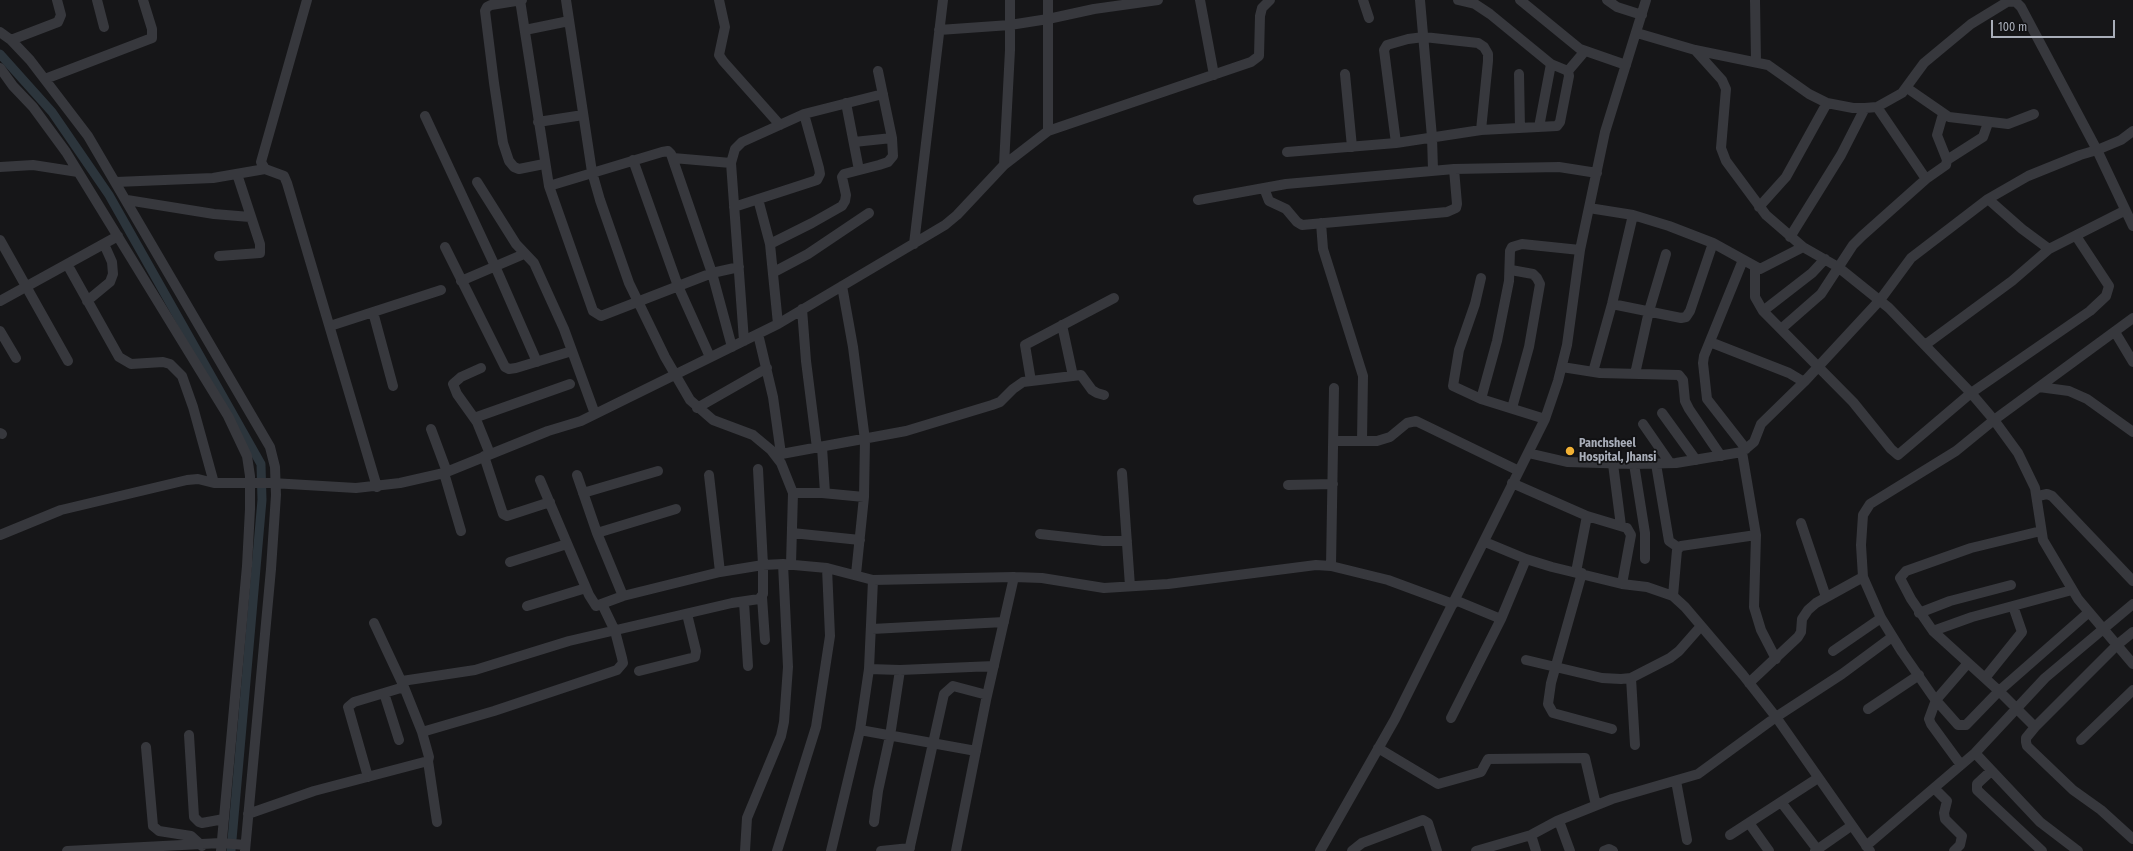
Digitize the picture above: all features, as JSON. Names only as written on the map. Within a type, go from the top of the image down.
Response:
[{"type":"street","points":[[11,40],[58,22],[61,15],[57,0]]},
{"type":"street","points":[[97,0],[104,27]]},
{"type":"street","points":[[45,79],[152,38],[152,29],[143,0]]},
{"type":"street","points":[[265,169],[262,166],[262,158],[307,0]]},
{"type":"street","points":[[544,164],[523,168],[514,167],[505,154],[485,12],[487,7],[491,5],[521,0],[544,164],[549,186],[593,311],[601,316],[712,273],[739,267]]},
{"type":"street","points":[[566,0],[592,172],[600,200],[637,302],[675,374],[697,408],[713,420],[753,435],[778,455],[865,440],[906,431],[1000,402],[1018,384],[1031,381],[1083,376],[1092,390],[1097,393],[1104,394]]},
{"type":"street","points":[[719,0],[725,27],[719,55],[780,125]]},
{"type":"street","points":[[914,244],[943,0]]},
{"type":"street","points":[[1004,165],[1010,0]]},
{"type":"street","points":[[1048,0],[1048,131]]},
{"type":"street","points":[[939,30],[1010,25],[1048,19],[1075,12],[1158,0]]},
{"type":"street","points":[[1200,0],[1214,75]]},
{"type":"street","points":[[0,535],[49,514],[91,502],[187,480],[198,479],[214,483],[274,483],[342,488],[377,487],[446,472],[595,414],[778,324],[945,225],[957,215],[1004,165],[1048,131],[1252,62],[1259,56],[1260,16],[1262,8],[1270,0]]},
{"type":"street","points":[[1363,0],[1369,18]]},
{"type":"street","points":[[1420,0],[1432,137],[1433,170]]},
{"type":"street","points":[[1458,0],[1475,4],[1490,14],[1551,64],[1568,71]]},
{"type":"street","points":[[1520,0],[1569,41],[1585,51],[1626,65]]},
{"type":"street","points":[[1607,0],[1617,7],[1642,15]]},
{"type":"street","points":[[1320,851],[1378,748],[1485,542],[1512,483],[1545,419],[1562,367],[1572,323],[1580,250],[1605,132],[1646,0]]},
{"type":"street","points":[[1755,0],[1756,61]]},
{"type":"street","points":[[1637,33],[1694,50],[1756,61],[1768,65],[1810,94],[1827,103],[1840,107],[1877,107],[1894,99],[1907,88],[1924,63],[1971,24],[2007,2],[2014,0],[2021,7],[2097,150],[2124,211],[2133,226]]},
{"type":"street","points":[[525,30],[569,21]]},
{"type":"street","points":[[0,32],[11,40],[45,79],[88,136],[263,433],[272,455],[274,483],[272,569],[248,814],[243,847],[222,845],[202,848],[68,851]]},
{"type":"street","points":[[1396,143],[1384,50],[1387,45],[1392,43],[1424,37],[1478,44],[1484,47],[1488,54],[1487,82],[1481,130]]},
{"type":"street","points":[[1694,50],[1725,85],[1727,93],[1721,140],[1722,154],[1759,207],[1790,237],[1803,247],[1838,267],[1880,300],[1971,393],[1994,420],[2018,453],[2038,496],[2040,531],[2043,540],[2072,590],[2133,664]]},
{"type":"street","points":[[1287,152],[1396,143],[1481,130],[1557,126],[1560,122],[1569,76],[1568,71],[1585,51]]},
{"type":"street","points":[[1539,127],[1551,64]]},
{"type":"street","points":[[0,68],[13,86],[33,107],[78,172],[239,436],[247,456],[252,483],[247,566],[222,845]]},
{"type":"street","points":[[770,244],[842,206],[846,195],[842,177],[844,174],[879,165],[891,160],[894,152],[892,138],[878,71]]},
{"type":"street","points":[[1345,74],[1352,147]]},
{"type":"street","points":[[1519,74],[1520,128]]},
{"type":"street","points":[[1907,88],[1949,117],[1988,123],[2008,124],[2034,114]]},
{"type":"street","points":[[744,341],[731,163],[735,149],[742,142],[804,114],[846,102],[883,94]]},
{"type":"street","points":[[846,102],[859,170]]},
{"type":"street","points":[[1759,207],[1786,177],[1827,103]]},
{"type":"street","points":[[1877,107],[1926,179]]},
{"type":"street","points":[[1790,237],[1841,155],[1864,108]]},
{"type":"street","points":[[734,207],[817,180],[820,174],[804,114]]},
{"type":"street","points":[[1943,114],[1937,135],[1947,160]]},
{"type":"street","points":[[538,122],[583,115]]},
{"type":"street","points":[[425,116],[495,266],[537,362]]},
{"type":"street","points":[[1781,329],[1821,294],[1838,267],[1862,236],[1926,179],[1944,166],[1947,160],[1983,137],[1988,123]]},
{"type":"street","points":[[1528,452],[1567,462],[1656,464],[1696,460],[1744,451],[1754,442],[1761,424],[1804,382],[1880,300],[1911,258],[1988,199],[2028,176],[2122,140],[2133,131]]},
{"type":"street","points":[[854,142],[892,138]]},
{"type":"street","points":[[549,186],[592,172],[668,151],[673,158],[712,273],[732,347]]},
{"type":"street","points":[[673,158],[731,163]]},
{"type":"street","points":[[633,160],[678,286],[710,357]]},
{"type":"street","points":[[0,167],[33,165],[78,172]]},
{"type":"street","points":[[1198,200],[1286,184],[1433,170],[1559,167],[1597,173]]},
{"type":"street","points":[[116,182],[213,178],[265,169],[280,173],[284,176],[377,487]]},
{"type":"street","points":[[1264,188],[1269,201],[1286,209],[1299,224],[1451,211],[1457,204],[1454,169]]},
{"type":"street","points":[[218,256],[260,253],[260,244],[237,174]]},
{"type":"street","points":[[477,182],[516,244],[534,263],[572,351],[595,414]]},
{"type":"street","points":[[1988,199],[2022,229],[2049,249]]},
{"type":"street","points":[[127,200],[214,214],[250,217]]},
{"type":"street","points":[[758,200],[770,244],[778,324]]},
{"type":"street","points":[[1589,208],[1633,215],[1713,243],[1760,269],[1803,247]]},
{"type":"street","points":[[1925,345],[2012,281],[2049,249],[2124,211]]},
{"type":"street","points":[[774,272],[808,254],[869,213]]},
{"type":"street","points":[[1593,372],[1612,304],[1633,215]]},
{"type":"street","points":[[1321,223],[1323,249],[1363,376],[1362,441]]},
{"type":"street","points":[[0,301],[118,236]]},
{"type":"street","points":[[1755,267],[1755,297],[1763,311],[1853,402],[1891,449],[1898,455],[1971,393],[2090,311],[2106,296],[2109,286],[2076,236]]},
{"type":"street","points":[[0,240],[68,362]]},
{"type":"street","points":[[1612,304],[1681,318],[1688,314],[1713,243]]},
{"type":"street","points":[[87,301],[110,282],[114,274],[112,262],[104,244]]},
{"type":"street","points":[[1481,399],[1496,341],[1511,270],[1510,251],[1517,244],[1580,250]]},
{"type":"street","points":[[445,247],[505,367],[509,369],[516,368],[572,351]]},
{"type":"street","points":[[461,281],[524,254]]},
{"type":"street","points":[[1635,374],[1649,311],[1666,254]]},
{"type":"street","points":[[1763,311],[1812,273],[1825,259]]},
{"type":"street","points":[[1743,260],[1704,356],[1705,393],[1709,402],[1744,451],[1756,535],[1754,607],[1761,630],[1776,659]]},
{"type":"street","points":[[67,264],[106,336],[119,357],[124,362],[131,364],[163,362],[170,364],[177,369],[182,376],[193,407],[214,483]]},
{"type":"street","points":[[1511,270],[1533,274],[1538,278],[1540,284],[1530,347],[1512,408]]},
{"type":"street","points":[[1481,278],[1475,304],[1459,350],[1452,384],[1456,389],[1481,399],[1545,419]]},
{"type":"street","points":[[842,286],[853,347],[865,440],[864,497],[856,574]]},
{"type":"street","points":[[330,326],[441,290]]},
{"type":"street","points":[[1031,381],[1024,346],[1114,298]]},
{"type":"street","points":[[802,309],[806,361],[820,447],[825,493]]},
{"type":"street","points":[[373,312],[393,386]]},
{"type":"street","points":[[2089,612],[1999,691],[1966,725],[1961,726],[1955,723],[1936,700],[1892,637],[1881,618],[1863,577],[1861,545],[1863,515],[1867,507],[1956,451],[1994,420],[2133,318]]},
{"type":"street","points":[[1062,325],[1073,376]]},
{"type":"street","points":[[0,331],[16,358]]},
{"type":"street","points":[[2115,332],[2133,362]]},
{"type":"street","points":[[745,851],[747,818],[781,736],[784,722],[788,651],[787,564],[792,533],[793,493],[778,455],[773,397],[758,334]]},
{"type":"street","points":[[1710,342],[1793,375],[1804,382]]},
{"type":"street","points":[[1562,367],[1593,372],[1676,374],[1681,376],[1685,401],[1721,456]]},
{"type":"street","points":[[481,368],[461,377],[453,384],[457,394],[474,418],[487,455],[503,514],[507,516],[550,502]]},
{"type":"street","points":[[697,408],[767,368]]},
{"type":"street","points":[[474,418],[570,384]]},
{"type":"street","points":[[2039,387],[2069,391],[2087,399],[2133,432]]},
{"type":"street","points":[[1331,566],[1334,388]]},
{"type":"street","points":[[1662,413],[1696,460]]},
{"type":"street","points":[[1334,441],[1385,440],[1407,422],[1416,421],[1519,471]]},
{"type":"street","points":[[1643,424],[1670,463]]},
{"type":"street","points":[[431,429],[446,472],[461,530]]},
{"type":"street","points":[[1613,464],[1620,526]]},
{"type":"street","points":[[1634,464],[1645,533],[1645,559]]},
{"type":"street","points":[[1656,464],[1669,541],[1679,548]]},
{"type":"street","points":[[758,469],[763,564],[762,597],[765,640]]},
{"type":"street","points":[[583,493],[658,471]]},
{"type":"street","points":[[1122,473],[1130,586]]},
{"type":"street","points":[[577,475],[597,533],[623,596]]},
{"type":"street","points":[[709,475],[720,572]]},
{"type":"street","points":[[540,480],[595,606],[623,596],[720,572],[763,564],[787,564],[827,568],[856,574],[873,580],[1014,577],[1042,578],[1104,588],[1168,584],[1316,565],[1331,566],[1388,580],[1501,619]]},
{"type":"street","points":[[1512,483],[1587,516],[1627,528],[1631,535],[1622,584]]},
{"type":"street","points":[[1288,485],[1333,484]]},
{"type":"street","points":[[793,493],[825,493],[864,497]]},
{"type":"street","points":[[2038,496],[2047,494],[2052,496],[2133,581]]},
{"type":"street","points":[[597,533],[676,509]]},
{"type":"street","points":[[1587,516],[1579,573],[1548,704],[1550,710],[1554,714],[1612,728]]},
{"type":"street","points":[[1801,523],[1826,597]]},
{"type":"street","points":[[2035,727],[1999,691],[1933,631],[1919,613],[1901,583],[1900,578],[1901,574],[1971,548],[2040,531]]},
{"type":"street","points":[[792,533],[860,540]]},
{"type":"street","points":[[1040,534],[1104,541],[1127,541]]},
{"type":"street","points":[[1679,548],[1681,546],[1756,535]]},
{"type":"street","points":[[1485,542],[1526,559],[1622,584],[1647,587],[1673,596],[1702,626],[1776,717],[1868,849],[1934,788],[1975,753],[2045,678],[2133,604]]},
{"type":"street","points":[[510,562],[567,544]]},
{"type":"street","points":[[1673,596],[1679,548]]},
{"type":"street","points":[[1451,718],[1501,619],[1517,584],[1526,559]]},
{"type":"street","points":[[777,851],[816,727],[830,636],[827,568]]},
{"type":"street","points":[[956,851],[987,695],[1014,577]]},
{"type":"street","points":[[1749,683],[1798,637],[1801,632],[1803,615],[1816,603],[1863,577]]},
{"type":"street","points":[[831,851],[860,730],[872,629],[873,580]]},
{"type":"street","points":[[1919,613],[1950,600],[2011,585]]},
{"type":"street","points":[[527,606],[586,588]]},
{"type":"street","points":[[1933,631],[1972,617],[2072,590]]},
{"type":"street","points":[[368,777],[348,707],[354,702],[384,693],[403,684],[486,667],[553,645],[762,597]]},
{"type":"street","points":[[744,602],[748,666]]},
{"type":"street","points":[[422,732],[494,711],[617,670],[623,663],[615,631],[602,604]]},
{"type":"street","points":[[1985,678],[2022,632],[2012,606]]},
{"type":"street","points":[[638,671],[694,657],[696,651],[687,614]]},
{"type":"street","points":[[1833,651],[1881,618]]},
{"type":"street","points":[[872,629],[1004,622]]},
{"type":"street","points":[[374,623],[403,684],[422,732],[429,757],[428,760],[437,822]]},
{"type":"street","points":[[1526,660],[1602,678],[1631,678],[1674,655],[1702,626]]},
{"type":"street","points":[[2133,632],[2117,645],[2035,727],[2026,738],[2027,746],[2073,790],[2101,810],[2133,839]]},
{"type":"street","points":[[1476,851],[1531,835],[1559,820],[1596,805],[1642,789],[1676,781],[1705,770],[1776,717],[1837,678],[1892,637]]},
{"type":"street","points":[[1961,765],[1930,722],[1936,700],[1968,663]]},
{"type":"street","points":[[868,669],[900,670],[994,666]]},
{"type":"street","points":[[874,822],[878,791],[890,736],[900,670]]},
{"type":"street","points":[[1868,709],[1919,675]]},
{"type":"street","points":[[1631,678],[1635,745]]},
{"type":"street","points":[[881,851],[909,849],[934,744],[944,694],[947,689],[956,687],[987,695]]},
{"type":"street","points":[[2082,740],[2133,690]]},
{"type":"street","points":[[384,693],[399,740]]},
{"type":"street","points":[[860,730],[976,751]]},
{"type":"street","points":[[189,735],[194,817],[198,822],[202,823],[224,819]]},
{"type":"street","points":[[146,747],[152,826],[159,831],[187,834],[202,848]]},
{"type":"street","points":[[1378,748],[1438,784],[1481,772],[1488,760],[1585,758],[1596,805]]},
{"type":"street","points":[[1975,753],[2040,822],[2078,851]]},
{"type":"street","points":[[248,814],[314,791],[428,760]]},
{"type":"street","points":[[1991,770],[1977,784],[1977,790],[2042,851]]},
{"type":"street","points":[[1730,834],[1818,778]]},
{"type":"street","points":[[1676,781],[1686,840]]},
{"type":"street","points":[[1934,788],[1947,801],[1944,813],[1945,819],[1962,836],[1960,845],[1954,851]]},
{"type":"street","points":[[1781,802],[1816,850],[1851,826]]},
{"type":"street","points":[[1352,851],[1362,843],[1423,820],[1428,823],[1437,851]]},
{"type":"street","points":[[1559,820],[1570,851]]},
{"type":"street","points":[[1749,823],[1769,851]]},
{"type":"street","points":[[1531,835],[1536,851]]},
{"type":"street","points":[[1604,851],[1608,849],[1613,851]]},
{"type":"waterway","points":[[0,54],[52,112],[109,195],[261,464],[262,500],[231,851]]},
{"type":"place","name":"Panchsheel Hospital, Jhansi","points":[[1570,451]]}]
